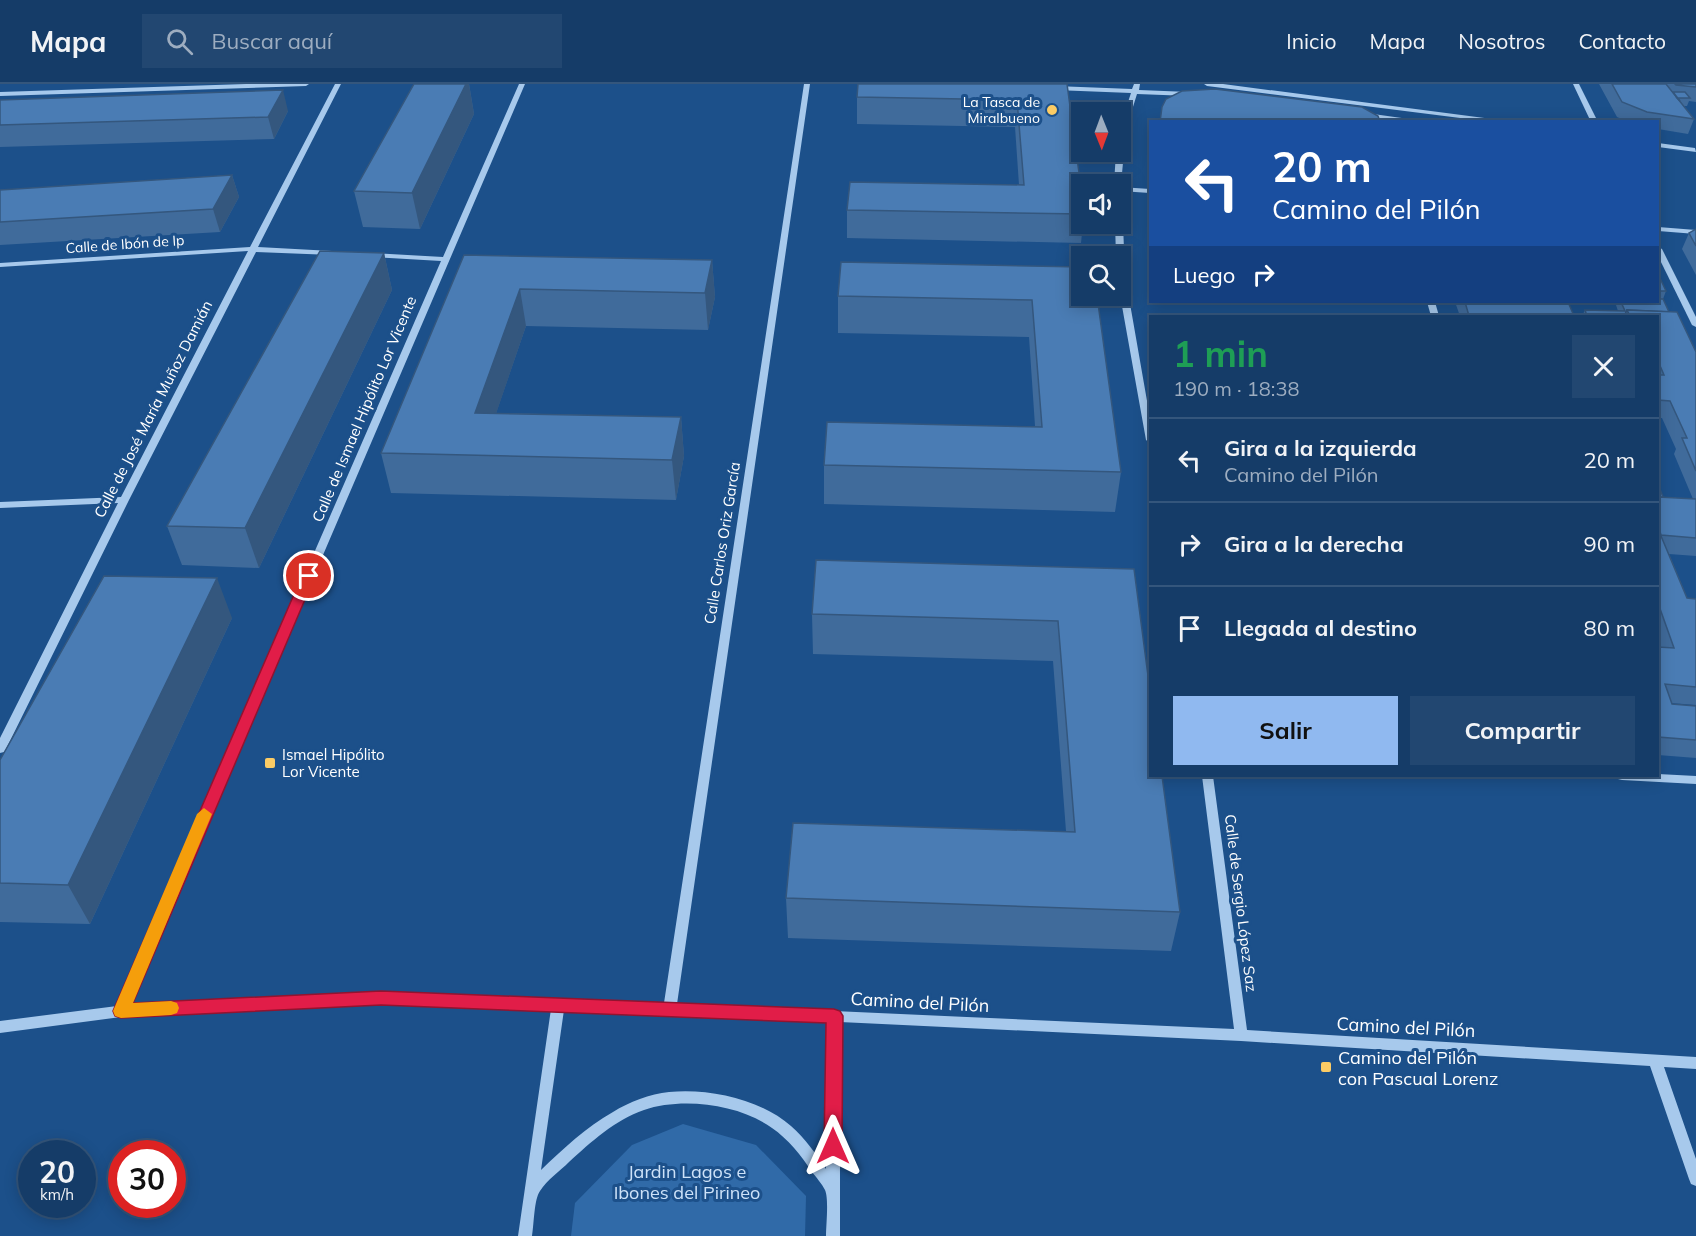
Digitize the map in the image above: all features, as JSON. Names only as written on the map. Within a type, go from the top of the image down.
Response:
[{"type":"street","points":[[0,94],[306,84]]},
{"type":"street","name":"Calle de José María Muñoz Damián","points":[[0,749],[251,249],[338,84]]},
{"type":"street","name":"Calle de Ismael Hipólito Lor Vicente","points":[[121,1011],[522,84]]},
{"type":"street","name":"Calle Carlos Oriz García","points":[[670,1008],[807,84]]},
{"type":"street","points":[[1130,102],[1137,84]]},
{"type":"street","points":[[1207,84],[1496,120]]},
{"type":"street","points":[[1576,84],[1594,120]]},
{"type":"street","points":[[1048,88],[1196,95]]},
{"type":"street","points":[[1353,114],[1386,120],[1386,106]]},
{"type":"street","points":[[1659,145],[1695,150]]},
{"type":"street","points":[[1131,190],[1149,191]]},
{"type":"street","points":[[1659,230],[1696,232]]},
{"type":"street","points":[[1119,234],[1121,275],[1149,434]]},
{"type":"street","name":"Calle de Ibón de Ip","points":[[0,265],[251,249],[342,254]]},
{"type":"street","points":[[1659,251],[1696,326]]},
{"type":"street","points":[[365,255],[445,259]]},
{"type":"street","points":[[0,504],[124,500]]},
{"type":"street","name":"Calle de Sergio López Saz","points":[[1208,777],[1241,1035]]},
{"type":"street","points":[[1640,777],[1696,780]]},
{"type":"street","name":"Camino del Pilón","points":[[0,1027],[121,1011],[358,998],[558,1003],[1241,1035],[1696,1063]]},
{"type":"street","points":[[525,1236],[558,1003]]},
{"type":"street","points":[[833,1236],[834,1016]]},
{"type":"street","points":[[1655,1060],[1696,1179]]},
{"type":"street","points":[[532,1189],[577,1143],[601,1124],[627,1111],[671,1098],[708,1098],[750,1109],[779,1124],[806,1152],[833,1190]]},
{"type":"green space","name":"Jardin Lagos e Ibones del Pirineo","points":[[683,1124],[756,1145],[806,1196],[805,1236],[571,1236],[575,1203],[632,1145]]},
{"type":"building","points":[[414,84],[466,84],[412,193],[354,191]]},
{"type":"building","points":[[858,84],[1067,84],[1071,114],[1071,162],[1078,162],[1079,174],[1071,174],[1071,214],[847,210],[850,182],[1024,185],[1017,100],[857,97]]},
{"type":"building","points":[[1612,84],[1666,84],[1694,119],[1647,112],[1622,102]]},
{"type":"building","points":[[1696,84],[1696,87],[1676,85]]},
{"type":"building","points":[[1215,89],[1362,107],[1378,116],[1379,120],[1160,120],[1166,99],[1182,91]]},
{"type":"building","points":[[283,90],[268,117],[0,125],[0,100]]},
{"type":"building","points":[[1673,92],[1685,92],[1690,98],[1678,98]]},
{"type":"building","points":[[232,175],[213,209],[0,222],[0,190]]},
{"type":"building","points":[[1696,229],[1696,246],[1689,233]]},
{"type":"building","points":[[320,251],[384,253],[245,528],[167,526]]},
{"type":"building","points":[[464,255],[712,260],[705,293],[520,289],[475,413],[681,417],[672,460],[381,453]]},
{"type":"building","points":[[841,262],[1071,267],[1071,306],[1098,306],[1121,472],[824,465],[827,422],[1042,427],[1032,300],[838,296]]},
{"type":"building","points":[[1659,276],[1666,291],[1659,291]]},
{"type":"building","points":[[1659,299],[1663,299],[1669,312],[1627,310],[1624,315],[1587,315],[1585,310],[1625,311],[1621,303],[1659,303]]},
{"type":"building","points":[[1465,303],[1568,303],[1574,315],[1469,315]]},
{"type":"building","points":[[1627,310],[1677,312],[1696,352],[1696,471],[1682,438],[1687,438],[1670,401],[1659,400],[1659,375],[1664,375],[1659,363],[1659,315],[1630,315]]},
{"type":"building","points":[[1659,497],[1696,499],[1696,538],[1661,535]]},
{"type":"building","points":[[1659,536],[1661,536],[1687,598],[1696,599],[1696,687],[1665,684],[1672,704],[1696,706],[1696,740],[1659,737],[1659,647],[1674,648],[1659,606]]},
{"type":"building","points":[[816,560],[1134,569],[1149,683],[1149,777],[1162,777],[1180,912],[786,898],[793,823],[1075,832],[1058,621],[812,614]]},
{"type":"building","points":[[104,576],[217,578],[68,885],[0,883],[0,760]]},
{"type":"slow traffic","points":[[171,1008],[121,1011],[204,814]]},
{"type":"place","name":"La Tasca de Miralbueno","points":[[1052,110]]},
{"type":"place","name":"Ismael Hipólito Lor Vicente","points":[[270,763]]},
{"type":"place","name":"Camino del Pilón con Pascual Lorenz","points":[[1326,1067]]},
{"type":"route","points":[[309,576],[224,767],[121,1011],[381,998],[834,1016],[833,1146]]}]
